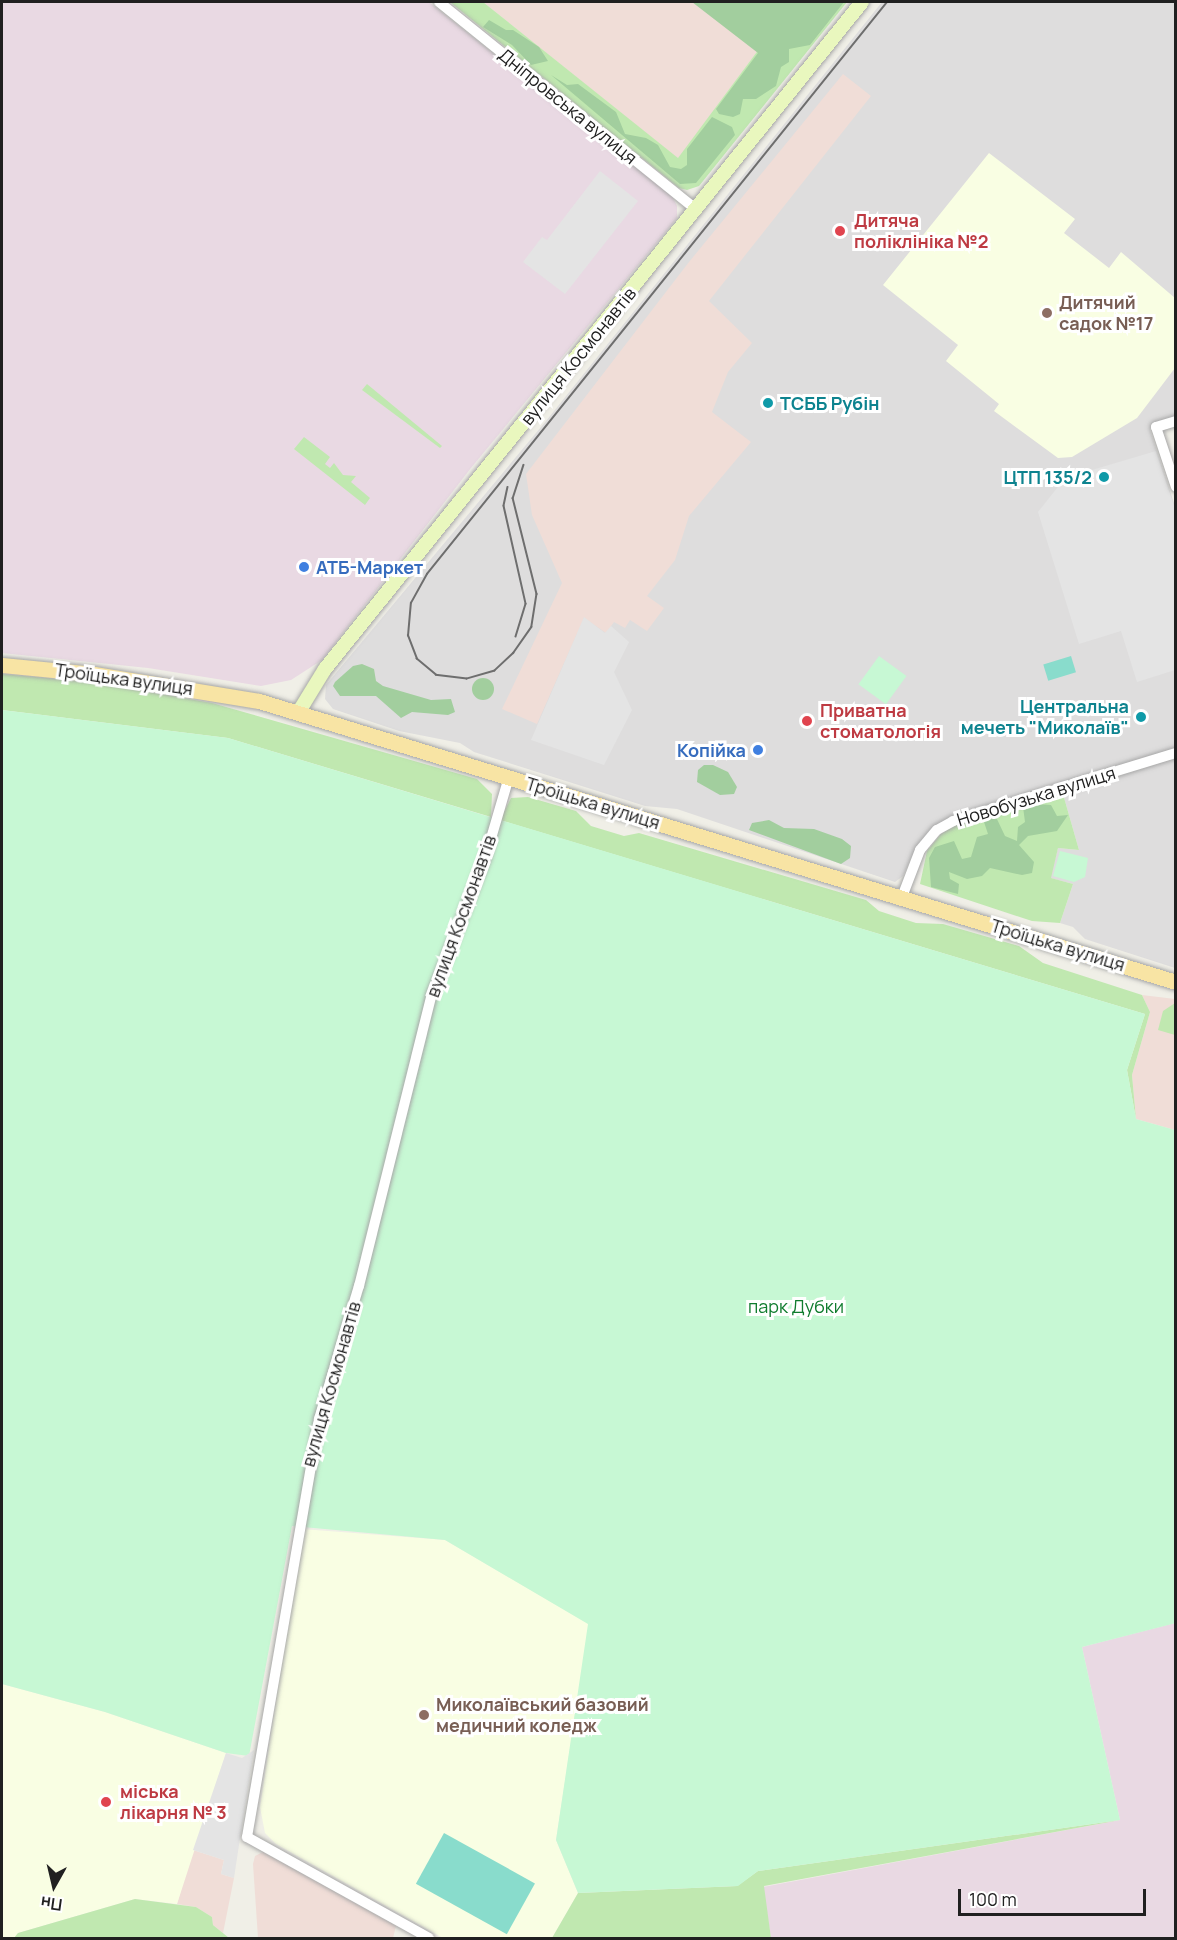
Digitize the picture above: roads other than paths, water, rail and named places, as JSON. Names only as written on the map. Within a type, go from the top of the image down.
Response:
[{"type":"main road","name":"вулиця Космонавтів","points":[[298,713],[325,669],[697,210],[862,2]]},
{"type":"main road","name":"Троїцька вулиця","points":[[2,665],[221,692],[509,777],[1176,982]]},
{"type":"street","name":"Дніпровська вулиця","points":[[439,2],[697,210]]},
{"type":"street","points":[[1176,421],[1156,427],[1176,487]]},
{"type":"street","name":"Новобузька вулиця","points":[[902,897],[920,850],[937,830],[952,821],[1176,753]]},
{"type":"street","name":"вулиця Космонавтів","points":[[429,1938],[247,1837],[319,1419],[359,1286],[423,1023],[484,860],[509,777]]},
{"type":"tram line","points":[[524,465],[513,498],[537,594],[532,627],[514,653],[495,671],[467,679],[436,675],[417,659],[408,636],[411,603],[427,574],[887,2]]},
{"type":"tram line","points":[[508,487],[504,506],[526,604],[516,637]]},
{"type":"place","name":"Дитяча поліклініка №2","points":[[840,231]]},
{"type":"place","name":"Дитячий садок №17","points":[[1047,313]]},
{"type":"place","name":"ТСББ Рубін","points":[[768,403]]},
{"type":"place","name":"ЦТП 135/2","points":[[1104,477]]},
{"type":"place","name":"АТБ-Маркет","points":[[304,567]]},
{"type":"place","name":"Центральна мечеть \"Миколаїв\"","points":[[1141,717]]},
{"type":"place","name":"Приватна стоматологія","points":[[807,721]]},
{"type":"place","name":"Копійка","points":[[758,750]]},
{"type":"place","name":"Миколаївський базовий медичний коледж","points":[[424,1715]]},
{"type":"place","name":"міська лікарня № 3","points":[[106,1802]]},
{"type":"park label","name":"парк Дубки","points":[[796,1306]]}]
